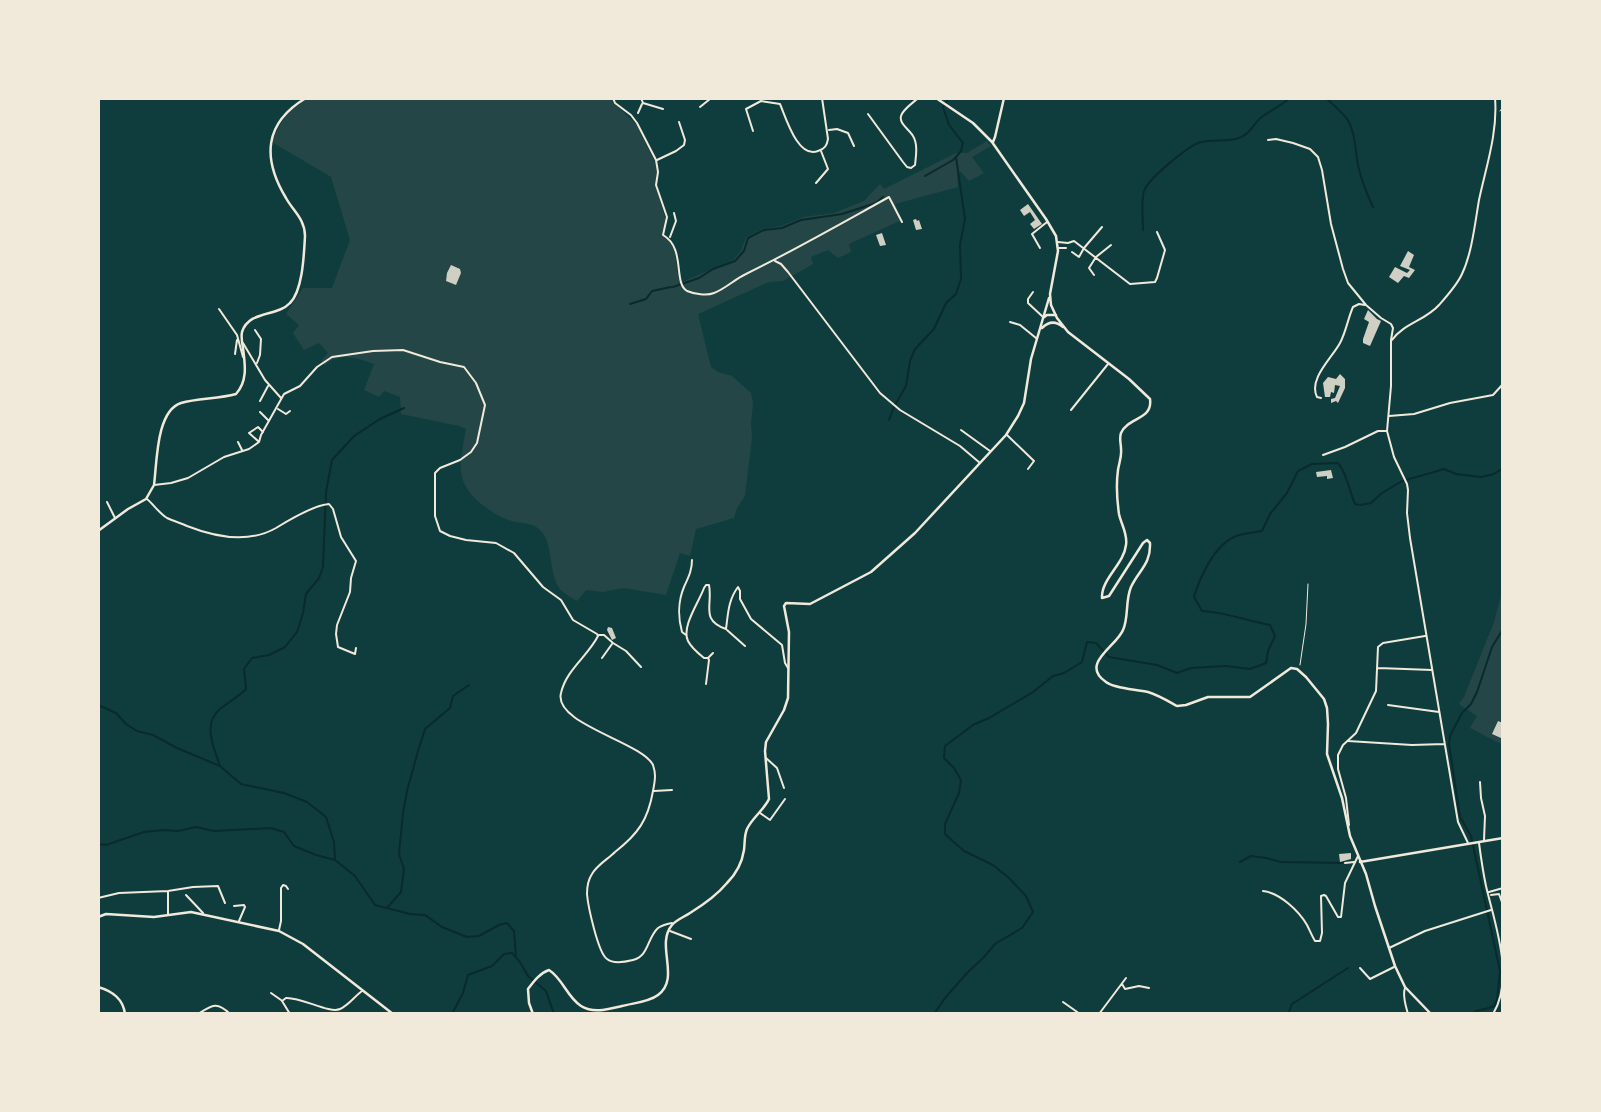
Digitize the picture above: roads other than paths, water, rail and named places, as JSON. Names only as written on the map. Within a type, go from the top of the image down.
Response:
[{"type":"street","points":[[98,531],[146,499],[151,492],[162,425],[167,412],[180,403],[236,394],[245,377],[242,331],[255,317],[276,311],[290,303],[297,292],[301,279],[304,227],[297,212],[287,201],[270,160],[273,134],[293,106],[306,98]]},
{"type":"street","points":[[613,98],[637,123],[656,160],[659,172],[656,185],[667,217],[663,234],[673,243],[683,289],[697,294],[712,294],[889,197],[902,222]]},
{"type":"street","points":[[638,113],[643,103],[641,98]]},
{"type":"street","points":[[752,131],[747,108],[759,99],[780,104],[802,148],[812,152],[821,150],[827,145],[828,130],[822,98]]},
{"type":"street","points":[[869,114],[903,162],[911,168],[915,163],[916,143],[901,118],[918,98]]},
{"type":"street","points":[[598,635],[565,682],[560,695],[561,702],[575,717],[590,727],[646,757],[653,765],[655,777],[650,810],[644,822],[626,844],[600,864],[592,874],[588,886],[587,897],[601,953],[607,960],[615,963],[642,956],[656,929],[704,905],[729,882],[742,860],[748,827],[769,799],[766,742],[789,698],[786,603],[810,604],[871,572],[915,533],[1006,435],[1024,402],[1028,372],[1050,295],[1058,248],[1056,236],[992,142],[972,123],[936,98]]},
{"type":"street","points":[[992,142],[1004,98]]},
{"type":"street","points":[[1391,341],[1400,331],[1424,318],[1439,305],[1462,274],[1473,236],[1496,115],[1495,98]]},
{"type":"street","points":[[700,107],[710,99]]},
{"type":"street","points":[[643,103],[663,108]]},
{"type":"street","points":[[656,160],[685,144],[679,122]]},
{"type":"street","points":[[828,130],[837,129],[848,134],[855,146]]},
{"type":"street","points":[[1268,141],[1276,139],[1293,143],[1310,149],[1318,157],[1331,224],[1348,283],[1366,305],[1391,324],[1393,331],[1387,431],[1394,457],[1407,484],[1410,538],[1426,635],[1458,822],[1468,844]]},
{"type":"street","points":[[816,183],[828,169],[821,150]]},
{"type":"street","points":[[670,238],[676,221],[674,213]]},
{"type":"street","points":[[1040,248],[1032,233],[1048,222]]},
{"type":"street","points":[[1072,252],[1079,257],[1102,227]]},
{"type":"street","points":[[1057,242],[1074,241],[1130,284],[1155,282],[1165,250],[1157,233]]},
{"type":"street","points":[[1094,275],[1089,268],[1096,257],[1111,245]]},
{"type":"street","points":[[1058,248],[1066,248]]},
{"type":"street","points":[[774,260],[788,272],[880,393],[900,410],[960,446],[980,463]]},
{"type":"street","points":[[1033,292],[1028,303],[1043,317]]},
{"type":"street","points":[[1050,295],[1051,305],[1068,332]]},
{"type":"street","points":[[1321,398],[1317,397],[1314,387],[1318,377],[1339,345],[1353,307],[1359,303],[1366,305]]},
{"type":"street","points":[[219,309],[237,335],[244,361]]},
{"type":"street","points":[[1043,317],[1056,315]]},
{"type":"street","points":[[1040,330],[1056,315]]},
{"type":"street","points":[[1050,322],[1059,324],[1143,392],[1151,404],[1148,412],[1125,427],[1120,436],[1121,459],[1117,485],[1119,514],[1126,545],[1117,567],[1102,589],[1102,598],[1109,596],[1147,540],[1150,543],[1149,559],[1132,586],[1127,601],[1125,627],[1099,658],[1096,669],[1100,677],[1107,684],[1150,693],[1182,706],[1208,697],[1250,697],[1288,669],[1299,671],[1318,691],[1327,708],[1327,754],[1340,789],[1349,827]]},
{"type":"street","points":[[1010,323],[1020,325],[1037,338]]},
{"type":"street","points":[[255,330],[261,339],[260,355],[256,363]]},
{"type":"street","points":[[235,354],[237,335]]},
{"type":"street","points":[[242,341],[269,386],[282,399]]},
{"type":"street","points":[[154,485],[188,478],[224,457],[258,442],[284,394],[300,386],[329,358],[373,351],[403,350],[464,367],[476,383],[485,405],[477,443],[471,452],[460,460],[440,467],[435,473],[435,516],[440,531],[466,540],[496,543],[514,553],[543,587],[561,600],[573,620],[598,635],[604,635],[626,651],[641,667]]},
{"type":"street","points":[[1071,410],[1108,364]]},
{"type":"street","points":[[1388,416],[1414,414],[1450,403],[1493,395],[1503,384]]},
{"type":"street","points":[[260,401],[269,386]]},
{"type":"street","points":[[277,408],[286,414],[290,411]]},
{"type":"street","points":[[260,412],[269,422]]},
{"type":"street","points":[[258,442],[250,433],[258,427],[263,432]]},
{"type":"street","points":[[961,430],[990,452]]},
{"type":"street","points":[[1323,455],[1378,432],[1387,431]]},
{"type":"street","points":[[1006,435],[1034,461],[1028,470]]},
{"type":"street","points":[[238,442],[242,451]]},
{"type":"street","points":[[146,499],[166,517],[227,538],[269,531],[326,504],[333,509],[341,537],[356,561],[350,592],[336,634],[338,647],[355,654],[356,648]]},
{"type":"street","points":[[107,502],[115,519]]},
{"type":"street","points":[[687,636],[682,632],[678,617],[682,593],[691,573],[692,560]]},
{"type":"street","points":[[708,659],[688,641],[687,636],[691,618],[706,585],[709,585],[711,590],[709,600],[712,621],[745,646]]},
{"type":"street","points":[[726,629],[728,608],[734,590],[738,587],[740,599],[751,620],[782,645],[785,663],[789,669]]},
{"type":"street","points":[[1426,635],[1378,647],[1376,691],[1356,733],[1340,750],[1338,763],[1350,836],[1366,874],[1395,966],[1405,987],[1431,1014]]},
{"type":"street","points":[[602,658],[612,643]]},
{"type":"street","points":[[705,684],[708,659],[713,653]]},
{"type":"street","points":[[1377,668],[1433,670]]},
{"type":"street","points":[[1388,705],[1440,712]]},
{"type":"street","points":[[1348,741],[1445,744]]},
{"type":"street","points":[[765,758],[777,768],[784,788]]},
{"type":"street","points":[[1480,782],[1485,816],[1484,841]]},
{"type":"street","points":[[653,792],[672,790]]},
{"type":"street","points":[[759,813],[770,820],[785,799]]},
{"type":"street","points":[[1360,862],[1503,838]]},
{"type":"street","points":[[1479,842],[1488,894],[1502,946],[1502,993],[1493,1014]]},
{"type":"street","points":[[1263,891],[1288,904],[1307,924],[1315,941],[1320,940],[1321,896],[1326,896],[1338,917],[1341,916],[1345,883],[1358,856]]},
{"type":"street","points":[[1345,863],[1355,861]]},
{"type":"street","points":[[278,931],[281,920],[281,888],[283,885],[288,889]]},
{"type":"street","points":[[98,898],[119,893],[218,886],[225,902]]},
{"type":"street","points":[[1488,894],[1503,888]]},
{"type":"street","points":[[168,891],[168,914]]},
{"type":"street","points":[[1488,894],[1499,894],[1503,905]]},
{"type":"street","points":[[186,895],[204,914]]},
{"type":"street","points":[[234,906],[246,907],[238,922]]},
{"type":"street","points":[[1389,948],[1425,931],[1492,910]]},
{"type":"street","points":[[98,918],[106,914],[154,917],[191,912],[278,931],[303,944],[393,1014]]},
{"type":"street","points":[[533,1014],[527,993],[531,985],[547,970],[558,976],[578,1004],[591,1010],[611,1009],[658,995],[666,985],[666,937],[673,922]]},
{"type":"street","points":[[668,930],[691,939]]},
{"type":"street","points":[[1360,968],[1370,979],[1395,966]]},
{"type":"street","points":[[1099,1014],[1126,978]]},
{"type":"street","points":[[1122,983],[1125,989],[1139,986],[1149,988]]},
{"type":"street","points":[[98,987],[118,997],[125,1014]]},
{"type":"street","points":[[1405,987],[1405,1002],[1409,1014]]},
{"type":"street","points":[[282,1001],[294,998],[337,1011],[362,990]]},
{"type":"street","points":[[271,993],[282,1001],[290,1014]]},
{"type":"street","points":[[1063,1002],[1080,1014]]},
{"type":"street","points":[[1499,1004],[1503,1005]]},
{"type":"street","points":[[198,1014],[218,1005],[230,1014]]},
{"type":"waterway","points":[[895,405],[906,386],[915,349],[934,329],[946,303],[956,294],[961,279],[960,245],[965,219],[956,157],[963,143],[949,125],[943,107],[949,98]]},
{"type":"waterway","points":[[1143,230],[1144,191],[1161,171],[1195,144],[1243,136],[1263,116],[1290,98]]},
{"type":"waterway","points":[[1326,98],[1349,122],[1359,171],[1373,207]]},
{"type":"waterway","points":[[925,176],[956,157]]},
{"type":"waterway","points":[[673,287],[735,261],[744,251],[748,238],[764,230],[782,228],[801,220],[842,214],[876,203],[883,197]]},
{"type":"waterway","points":[[630,304],[646,299],[652,291],[671,287]]},
{"type":"waterway","points":[[889,420],[894,407]]},
{"type":"waterway","points":[[220,766],[211,736],[215,715],[246,689],[244,669],[252,658],[269,655],[285,647],[297,632],[306,594],[319,578],[323,567],[326,492],[332,460],[354,436],[380,419],[404,408]]},
{"type":"waterway","points":[[934,1014],[945,998],[995,944],[1022,928],[1033,912],[1026,896],[1009,878],[993,865],[964,851],[945,834],[945,824],[959,793],[961,780],[944,758],[945,746],[973,725],[1033,692],[1053,676],[1082,662],[1087,642],[1096,643],[1109,657],[1157,665],[1177,673],[1191,668],[1226,666],[1250,669],[1266,663],[1275,636],[1270,625],[1202,611],[1194,597],[1204,572],[1220,547],[1237,536],[1262,531],[1298,471],[1312,464],[1338,463],[1355,504],[1360,505],[1371,503],[1402,481],[1444,469],[1456,474],[1481,477],[1494,474],[1503,468]]},
{"type":"waterway","points":[[1472,1014],[1494,1006],[1500,971],[1471,836],[1460,817],[1449,744],[1450,736],[1462,713],[1477,692],[1492,647],[1503,629]]},
{"type":"waterway","points":[[387,908],[401,892],[404,869],[399,854],[403,813],[425,729],[450,708],[453,696],[469,685]]},
{"type":"waterway","points":[[98,705],[116,713],[137,731],[153,735],[220,766],[241,784],[284,793],[307,802],[326,817],[334,842],[335,860]]},
{"type":"waterway","points":[[98,844],[106,845],[144,832],[163,830],[178,831],[196,827],[214,831],[271,828],[284,832],[294,846],[335,860],[355,876],[375,905],[425,915],[442,927],[467,937],[479,936],[507,923],[514,931],[516,957]]},
{"type":"waterway","points":[[1240,862],[1251,856],[1281,862],[1342,863]]},
{"type":"waterway","points":[[452,1014],[463,993],[468,975],[492,966],[504,954],[512,953],[528,976],[546,991],[554,1014]]},
{"type":"waterway","points":[[1288,1014],[1292,1004],[1348,968]]}]
